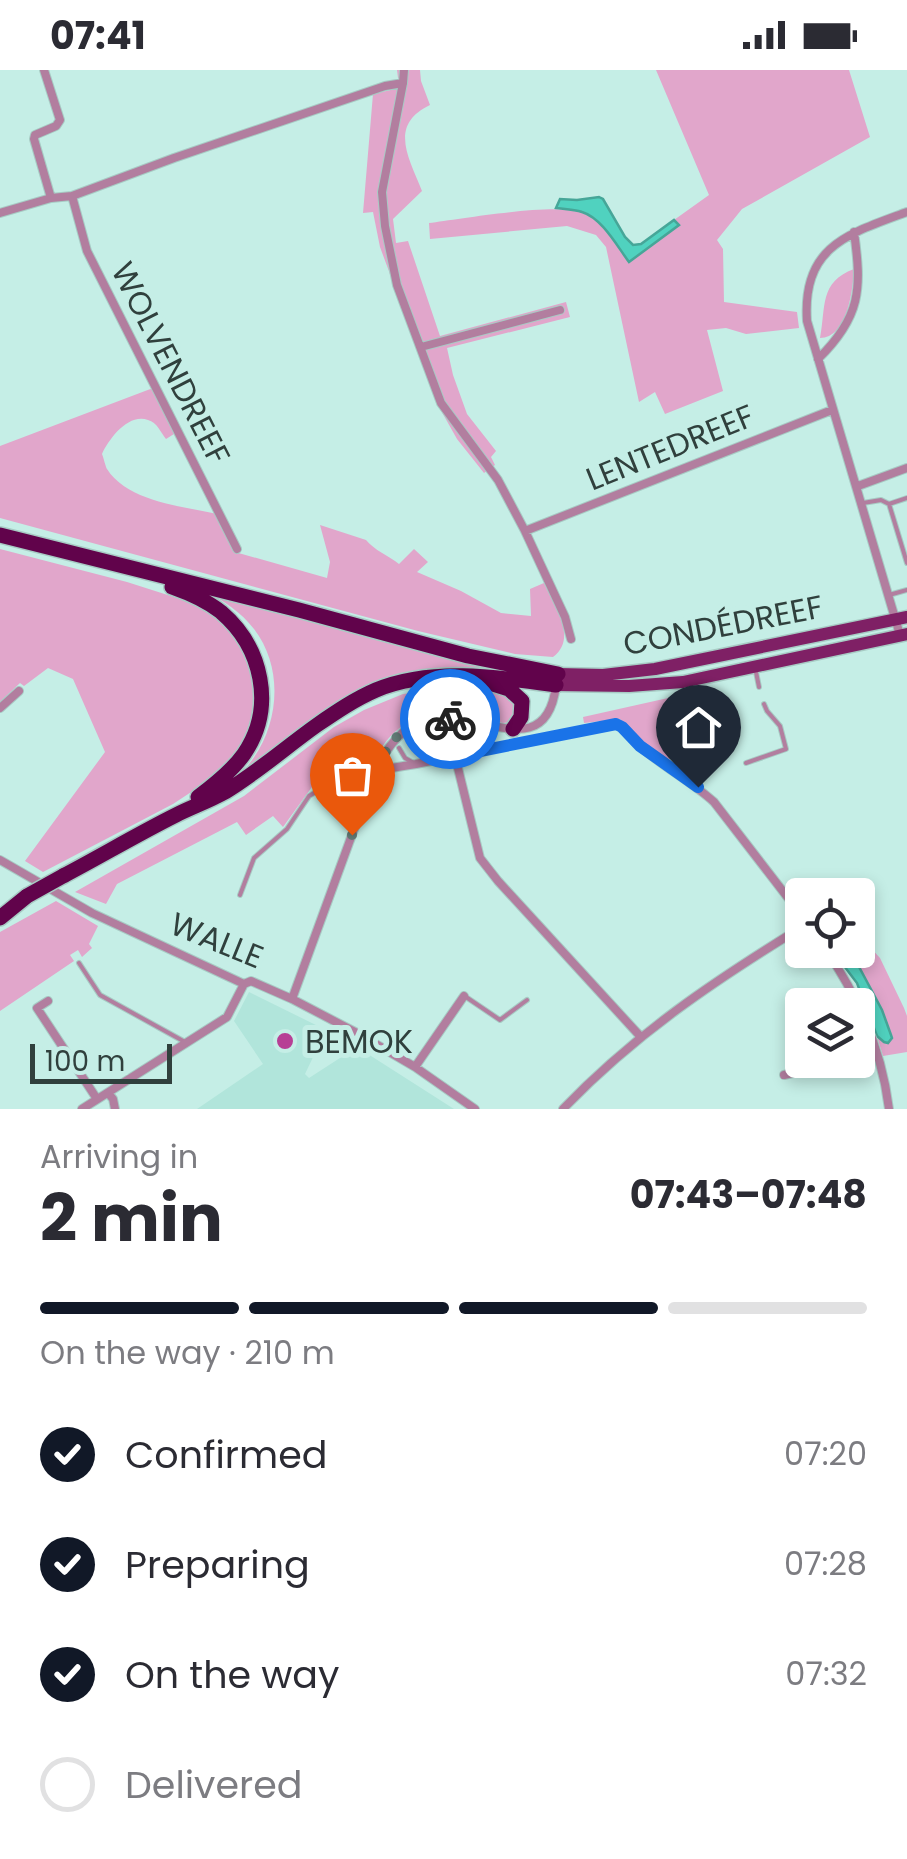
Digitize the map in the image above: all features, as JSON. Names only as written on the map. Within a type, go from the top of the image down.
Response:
[{"type":"highway","points":[[0,535],[557,679]]},
{"type":"highway","points":[[119,566],[217,609],[246,638],[258,670],[262,700],[251,742],[213,786],[175,815]]},
{"type":"highway","points":[[472,677],[520,696],[523,710],[513,729]]},
{"type":"highway","points":[[0,909],[222,794],[314,727],[378,689],[429,678],[557,679]]},
{"type":"highway","points":[[0,918],[26,896]]},
{"type":"main road","name":"CONDÉDREEF","points":[[557,679],[655,669],[901,618]]},
{"type":"main road","name":"CONDÉDREEF","points":[[557,679],[629,686],[684,682],[904,634]]},
{"type":"street","points":[[44,70],[60,120],[56,126],[34,135],[50,198]]},
{"type":"street","points":[[404,70],[384,182],[383,214],[398,285],[441,403],[498,480],[565,617],[571,638]]},
{"type":"street","points":[[0,213],[50,198],[72,196],[384,86],[404,83]]},
{"type":"street","name":"WOLVENDREEF","points":[[72,196],[87,251],[237,549]]},
{"type":"street","points":[[904,634],[901,618],[888,595],[806,321],[812,276],[833,245],[854,232],[907,212]]},
{"type":"street","points":[[818,358],[845,328],[858,293],[854,232]]},
{"type":"street","points":[[422,348],[560,310]]},
{"type":"street","name":"LENTEDREEF","points":[[525,531],[832,410]]},
{"type":"street","points":[[858,486],[907,468]]},
{"type":"street","points":[[292,999],[382,757],[394,740],[426,720],[450,718],[513,729],[532,727],[550,713],[557,679]]},
{"type":"street","points":[[0,708],[19,690]]},
{"type":"street","points":[[450,718],[455,756],[480,858],[640,1036]]},
{"type":"street","points":[[385,768],[616,724],[698,787],[727,816],[785,893]]},
{"type":"street","name":"WALLE","points":[[0,860],[92,913],[244,984],[251,980],[292,999],[415,1067],[476,1109]]},
{"type":"street","points":[[562,1109],[640,1036],[720,977],[785,937]]},
{"type":"street","points":[[838,968],[856,999],[877,1054],[889,1109]]},
{"type":"street","points":[[82,1109],[226,1017],[244,984]]},
{"type":"street","points":[[415,1067],[464,996]]},
{"type":"street","points":[[48,1001],[38,1008],[97,1100]]},
{"type":"street","points":[[108,1092],[115,1109]]},
{"type":"lane","points":[[863,503],[881,500],[889,504],[907,498]]},
{"type":"lane","points":[[889,504],[907,563]]},
{"type":"lane","points":[[888,595],[907,590]]},
{"type":"lane","points":[[755,667],[760,687]]},
{"type":"lane","points":[[746,763],[786,749],[780,726],[764,704]]},
{"type":"lane","points":[[400,748],[416,764]]},
{"type":"lane","points":[[240,895],[254,858],[287,829],[309,796],[332,787],[366,799]]},
{"type":"lane","points":[[79,963],[100,995],[187,1043]]},
{"type":"lane","points":[[464,996],[500,1020],[527,1000]]},
{"type":"shaded area","points":[[397,70],[420,70],[430,105],[409,122],[406,132],[408,155],[422,191],[393,219],[396,243],[408,241],[440,336],[566,302],[570,317],[447,348],[467,414],[496,451],[491,457],[495,465],[484,473],[457,439],[439,407],[380,247],[373,212],[363,213],[373,94],[405,91],[408,81],[398,78]]},
{"type":"shaded area","points":[[656,70],[849,70],[870,137],[742,209],[717,240],[723,249],[724,302],[797,312],[799,328],[746,334],[726,328],[707,330],[723,391],[665,414],[655,392],[639,402],[606,247],[596,235],[567,226],[430,239],[429,223],[511,212],[574,210],[599,223],[629,261],[678,225],[674,220],[709,195]]},
{"type":"shaded area","points":[[599,197],[633,245],[641,244],[674,220],[679,225],[629,262],[596,220],[579,211],[556,208],[560,199]]},
{"type":"shaded area","points":[[854,269],[842,322],[829,336],[820,338],[829,288]]},
{"type":"shaded area","points":[[153,388],[174,434],[166,439],[151,421],[133,420],[114,435],[102,454],[107,469],[128,489],[157,501],[217,514],[235,552],[327,578],[330,562],[320,525],[366,540],[399,564],[414,549],[428,562],[417,572],[501,613],[531,616],[530,589],[544,583],[562,622],[564,641],[560,649],[553,657],[515,654],[0,518],[0,446]]},
{"type":"shaded area","points":[[0,549],[199,605],[241,642],[253,674],[255,709],[248,733],[241,748],[214,777],[173,804],[43,872],[25,861],[105,752],[73,679],[48,668],[24,686],[20,683],[0,702]]},
{"type":"shaded area","points":[[205,591],[522,672],[418,673],[242,772],[264,740],[270,722],[274,703],[271,664],[249,623]]},
{"type":"shaded area","points":[[467,689],[507,692],[520,709],[510,722],[503,723],[443,714],[411,721],[383,745],[371,766],[317,780],[283,827],[273,816],[246,835],[237,822],[117,884],[106,904],[75,892],[244,796],[334,727],[364,710],[403,694]]},
{"type":"shaded area","points":[[677,696],[693,752],[666,760],[641,744],[620,719],[584,723],[583,717]]},
{"type":"shaded area","points":[[56,901],[98,926],[89,944],[92,948],[82,957],[78,950],[70,955],[74,961],[0,1011],[0,932]]},
{"type":"shaded area","points":[[875,953],[907,1016],[907,1052],[883,1056],[875,1030],[875,988],[859,988],[845,968],[875,968]]},
{"type":"shaded area","points":[[846,968],[860,968],[870,988],[859,988]]},
{"type":"shaded area","points":[[249,992],[326,1030],[305,1074],[309,1078],[357,1047],[454,1109],[197,1109],[263,1064],[234,1021]]},
{"type":"shaded area","points":[[875,997],[892,1038],[888,1043],[877,1036]]},
{"type":"way so far","points":[[352,835],[387,748],[403,732],[426,720],[450,719]]},
{"type":"place","name":"BEMOK","points":[[285,1041]]},
{"type":"route","points":[[450,719],[455,756],[616,724],[698,787]]}]
